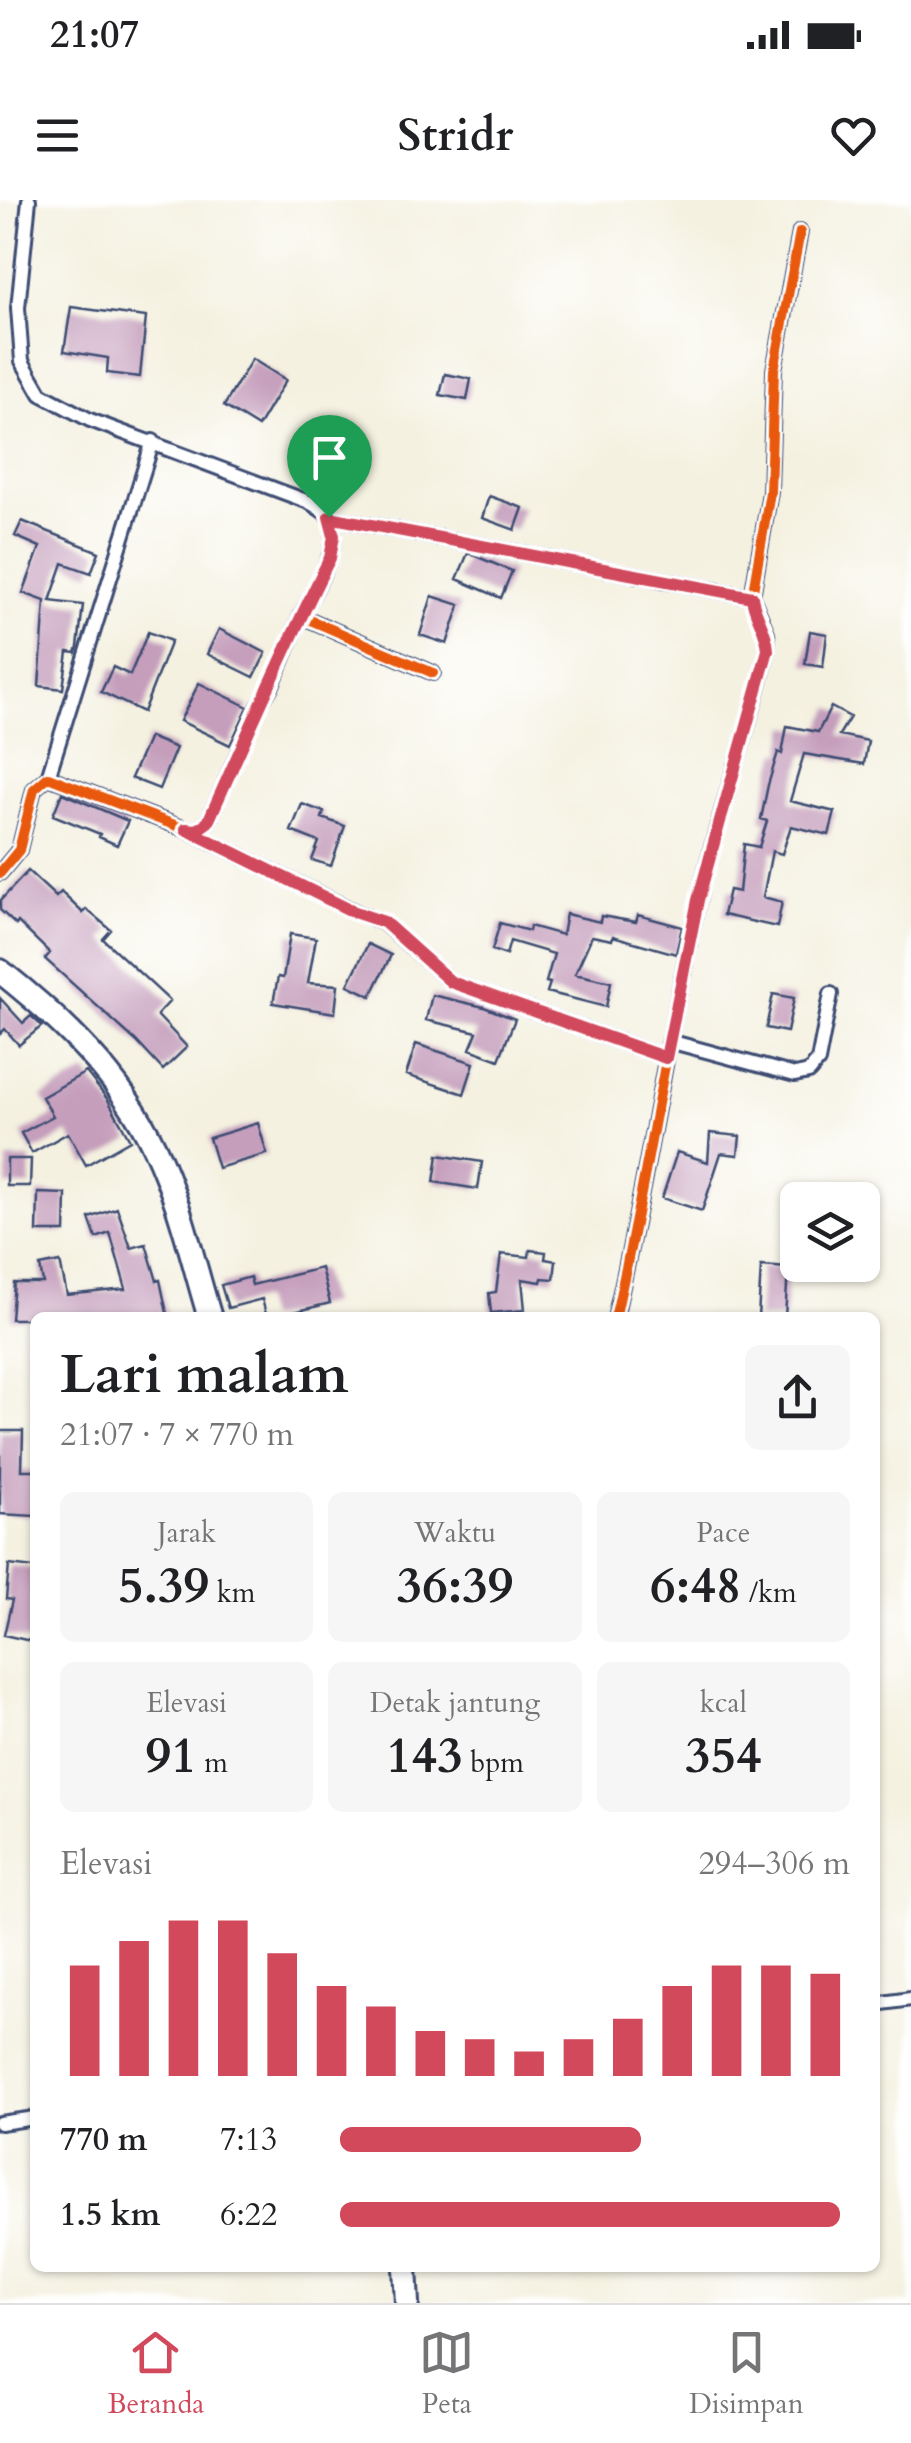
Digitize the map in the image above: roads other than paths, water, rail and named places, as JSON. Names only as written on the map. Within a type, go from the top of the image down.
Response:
[{"type":"highway","points":[[0,970],[76,1037],[134,1111],[167,1178],[208,1312]]},
{"type":"highway","points":[[405,2272],[408,2303]]},
{"type":"street","points":[[29,200],[18,308],[22,361],[42,394],[90,420],[309,502],[329,517],[752,597]]},
{"type":"street","points":[[616,1312],[640,1209],[668,1041],[698,900],[768,650],[767,633],[752,597],[770,492],[774,370],[800,232]]},
{"type":"street","points":[[0,873],[19,850],[34,789],[48,778],[153,441]]},
{"type":"street","points":[[186,829],[197,830],[208,822],[272,685],[330,558],[334,536],[329,517]]},
{"type":"street","points":[[301,616],[433,673]]},
{"type":"street","points":[[48,778],[186,829],[354,912],[384,922],[451,982],[666,1058]]},
{"type":"street","points":[[668,1041],[794,1075],[809,1072],[818,1062],[831,994]]},
{"type":"street","points":[[880,2003],[911,1999]]},
{"type":"street","points":[[0,2123],[30,2119]]}]
